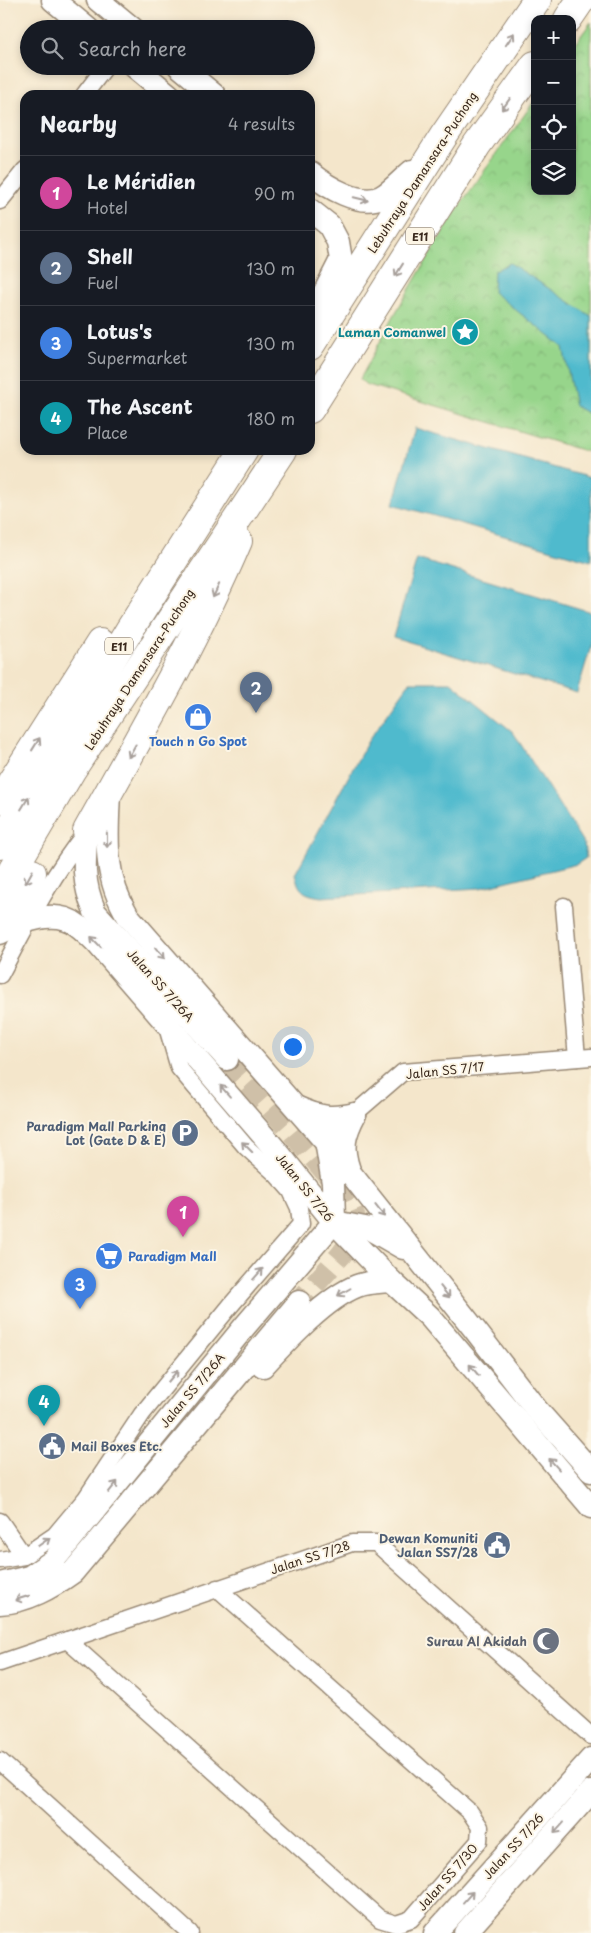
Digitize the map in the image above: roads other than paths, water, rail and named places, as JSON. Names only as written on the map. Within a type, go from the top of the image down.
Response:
[{"type":"highway","name":"Lebuhraya Damansara–Puchong","points":[[315,338],[443,137],[537,0]]},
{"type":"highway","points":[[571,15],[581,0]]},
{"type":"highway","name":"E11","points":[[315,402],[477,144],[531,70]]},
{"type":"highway","points":[[315,311],[429,146],[443,137]]},
{"type":"highway","points":[[0,800],[222,455]]},
{"type":"highway","name":"Lebuhraya Damansara–Puchong","points":[[0,845],[130,629],[241,455]]},
{"type":"highway","name":"Lebuhraya Damansara–Puchong","points":[[0,891],[71,771],[280,455]]},
{"type":"highway","points":[[87,831],[162,698],[201,624],[221,582],[257,495],[281,455]]},
{"type":"highway","points":[[0,929],[159,647],[214,555]]},
{"type":"street","points":[[53,0],[77,20]]},
{"type":"street","points":[[98,0],[122,20]]},
{"type":"street","points":[[88,90],[99,75]]},
{"type":"street","points":[[145,75],[163,90]]},
{"type":"street","points":[[190,75],[208,90]]},
{"type":"street","points":[[315,176],[341,193],[369,201],[382,196],[412,171]]},
{"type":"street","points":[[0,202],[20,176]]},
{"type":"street","points":[[315,214],[329,225],[338,242],[341,260],[315,310]]},
{"type":"street","points":[[109,792],[108,867],[116,893],[128,916],[324,1140],[536,1409],[591,1471]]},
{"type":"street","points":[[0,975],[30,920],[74,847],[87,831]]},
{"type":"street","name":"Jalan SS 7/26A","points":[[87,831],[84,876],[89,898],[95,912],[227,1058]]},
{"type":"street","points":[[564,906],[584,1058]]},
{"type":"street","name":"Jalan SS 7/26","points":[[0,933],[21,922],[60,918],[77,924],[97,943],[273,1147],[334,1222],[391,1281],[430,1317],[582,1488],[591,1507]]},
{"type":"street","points":[[0,1560],[24,1556],[55,1535],[86,1498],[142,1414],[301,1224],[299,1208],[291,1191],[276,1174],[246,1147],[179,1068],[166,1022]]},
{"type":"street","name":"Jalan SS 7/17","points":[[324,1140],[403,1072],[584,1058]]},
{"type":"street","points":[[295,1107],[324,1118],[338,1118],[355,1114]]},
{"type":"street","points":[[350,1173],[344,1156],[344,1141],[355,1114]]},
{"type":"street","points":[[324,1140],[329,1155],[333,1183],[334,1222],[370,1229],[414,1255]]},
{"type":"street","name":"Jalan SS 7/26A","points":[[0,1584],[29,1577],[54,1560],[245,1326],[334,1222]]},
{"type":"street","points":[[102,1536],[125,1522],[144,1504],[187,1457],[281,1346],[327,1304],[342,1293],[359,1285],[391,1281]]},
{"type":"street","name":"Jalan SS 7/26A","points":[[0,1603],[25,1598],[54,1585],[73,1572],[298,1302]]},
{"type":"street","points":[[227,1311],[245,1326]]},
{"type":"street","points":[[142,1414],[160,1429]]},
{"type":"street","points":[[0,1521],[24,1556]]},
{"type":"street","name":"Jalan SS 7/28","points":[[0,1663],[352,1543],[376,1544],[591,1736]]},
{"type":"street","points":[[0,1572],[54,1560]]},
{"type":"street","name":"Jalan SS 7/30","points":[[67,1640],[380,1919],[396,1924],[411,1919],[479,1840],[480,1827],[470,1812],[217,1588]]},
{"type":"street","name":"Jalan SS 7/26","points":[[435,1933],[591,1759]]},
{"type":"street","points":[[0,1761],[190,1933]]},
{"type":"street","name":"Jalan SS 7/26","points":[[465,1933],[591,1792]]},
{"type":"water","points":[[510,263],[591,316],[591,415],[575,406],[563,347],[493,292],[494,271]]},
{"type":"water","points":[[415,428],[591,478],[591,561],[393,504]]},
{"type":"water","points":[[417,559],[591,612],[591,646],[577,693],[393,637]]},
{"type":"water","points":[[410,682],[451,682],[513,732],[584,844],[586,858],[577,864],[480,888],[321,897],[310,895],[300,888],[295,874],[368,741]]},
{"type":"tunnel","points":[[227,1059],[345,1195],[357,1223],[355,1236],[341,1255],[299,1302]]},
{"type":"place","name":"Laman Comanwel","points":[[465,332]]},
{"type":"place","name":"Shell","points":[[256,713]]},
{"type":"place","name":"Touch n Go Spot","points":[[198,717]]},
{"type":"place","name":"Paradigm Mall Parking Lot (Gate D & E)","points":[[185,1133]]},
{"type":"place","name":"Le Méridien","points":[[183,1237]]},
{"type":"place","name":"Paradigm Mall","points":[[109,1256]]},
{"type":"place","name":"Lotus's","points":[[80,1309]]},
{"type":"place","name":"The Ascent","points":[[44,1426]]},
{"type":"place","name":"Mail Boxes Etc.","points":[[52,1446]]},
{"type":"place","name":"Dewan Komuniti Jalan SS7/28","points":[[497,1545]]},
{"type":"place","name":"Surau Al Akidah","points":[[546,1641]]}]
